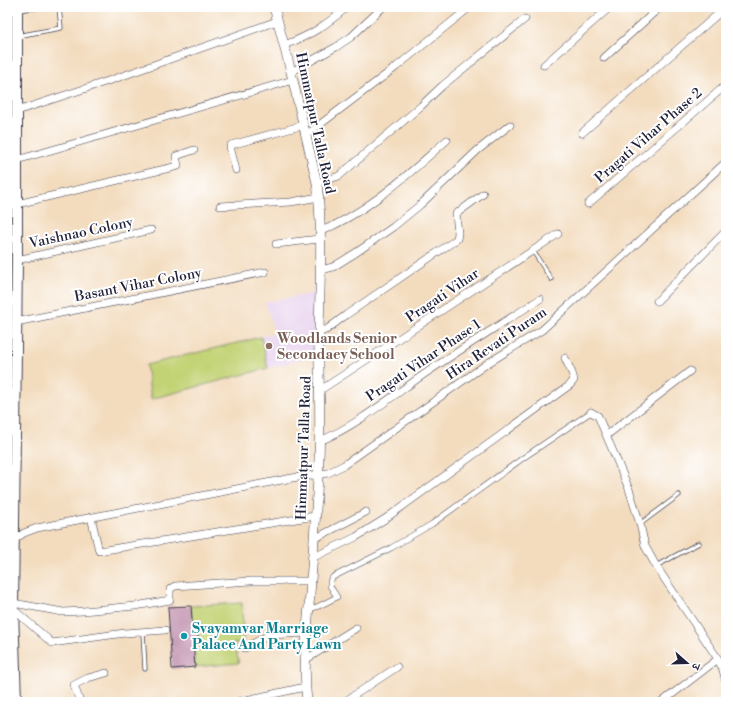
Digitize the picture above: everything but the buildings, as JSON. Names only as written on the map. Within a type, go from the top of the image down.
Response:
[{"type":"main road","points":[[13,696],[9,642],[13,606],[14,540],[16,322],[12,301],[17,260],[17,9]]},
{"type":"street","name":"Himmatpur Talla Road","points":[[274,7],[304,126],[319,197],[321,270],[319,332],[320,441],[311,582],[306,633],[305,687],[307,702]]},
{"type":"street","points":[[284,45],[299,40],[326,25],[347,7]]},
{"type":"street","points":[[17,160],[292,76],[351,37],[383,7]]},
{"type":"street","points":[[306,135],[396,67],[470,7]]},
{"type":"street","points":[[544,66],[610,7]]},
{"type":"street","points":[[604,58],[660,7]]},
{"type":"street","points":[[582,133],[726,7]]},
{"type":"street","points":[[317,183],[339,176],[421,106],[442,86],[525,19]]},
{"type":"street","points":[[17,111],[111,80],[277,21]]},
{"type":"street","name":"Pragati Vihar Phase 2","points":[[588,204],[726,84]]},
{"type":"street","points":[[321,270],[333,267],[393,227],[420,205],[478,150],[510,125]]},
{"type":"street","points":[[236,170],[230,147],[231,145],[304,126]]},
{"type":"street","points":[[276,244],[319,236],[371,204],[447,140]]},
{"type":"street","points":[[17,204],[178,166],[176,156],[194,150]]},
{"type":"street","name":"Hira Revati Puram","points":[[14,540],[24,533],[37,528],[292,478],[328,473],[344,465],[488,363],[542,330],[726,162]]},
{"type":"street","points":[[319,332],[326,330],[457,239],[458,228],[455,216],[457,212],[483,194]]},
{"type":"street","points":[[220,206],[291,202],[319,197]]},
{"type":"street","name":"Vaishnao Colony","points":[[17,260],[151,230]]},
{"type":"street","points":[[657,301],[726,231]]},
{"type":"street","name":"Pragati Vihar","points":[[319,391],[558,234]]},
{"type":"street","name":"Basant Vihar Colony","points":[[16,322],[265,272]]},
{"type":"street","name":"Pragati Vihar Phase 1","points":[[320,441],[333,435],[360,418],[472,342],[540,299]]},
{"type":"street","points":[[312,558],[356,537],[385,519],[570,386],[574,380],[565,358]]},
{"type":"street","points":[[607,435],[690,371]]},
{"type":"street","points":[[308,610],[337,597],[330,586],[330,581],[333,577],[390,548],[432,524],[523,458],[591,412],[598,416],[629,489],[645,546],[656,566],[718,659],[726,682]]},
{"type":"street","points":[[314,539],[366,512]]},
{"type":"street","points":[[91,517],[99,551],[315,516]]},
{"type":"street","points":[[13,606],[63,612],[83,611],[135,606],[170,600],[170,589],[175,586],[251,581],[311,582]]},
{"type":"street","points":[[13,606],[52,643],[124,633],[165,630]]},
{"type":"street","points":[[305,660],[356,628]]},
{"type":"street","points":[[245,648],[269,635],[306,633]]},
{"type":"street","points":[[662,702],[718,659]]},
{"type":"street","points":[[344,702],[396,667]]},
{"type":"street","points":[[80,702],[74,685],[88,678],[106,673]]},
{"type":"street","points":[[237,702],[305,687]]},
{"type":"lane","points":[[17,9],[41,7]]},
{"type":"lane","points":[[18,36],[61,28],[59,7]]},
{"type":"lane","points":[[533,250],[551,279]]},
{"type":"lane","points":[[640,524],[679,495]]},
{"type":"lane","points":[[656,566],[699,543]]},
{"type":"lane","points":[[143,632],[145,669]]},
{"type":"shaded area","name":"Woodlands Senior Secondaey School","points":[[315,293],[317,316],[314,356],[151,399],[146,366],[275,333],[265,302]]},
{"type":"green space","points":[[261,337],[268,368],[151,399],[146,365]]},
{"type":"green space","points":[[242,603],[243,643],[234,643],[239,663],[195,667],[193,640],[198,639],[197,633],[193,633],[191,606]]},
{"type":"place","name":"Woodlands Senior Secondaey School","points":[[269,346]]},
{"type":"place","name":"Svayamvar Marriage Palace And Party Lawn","points":[[184,636]]}]
